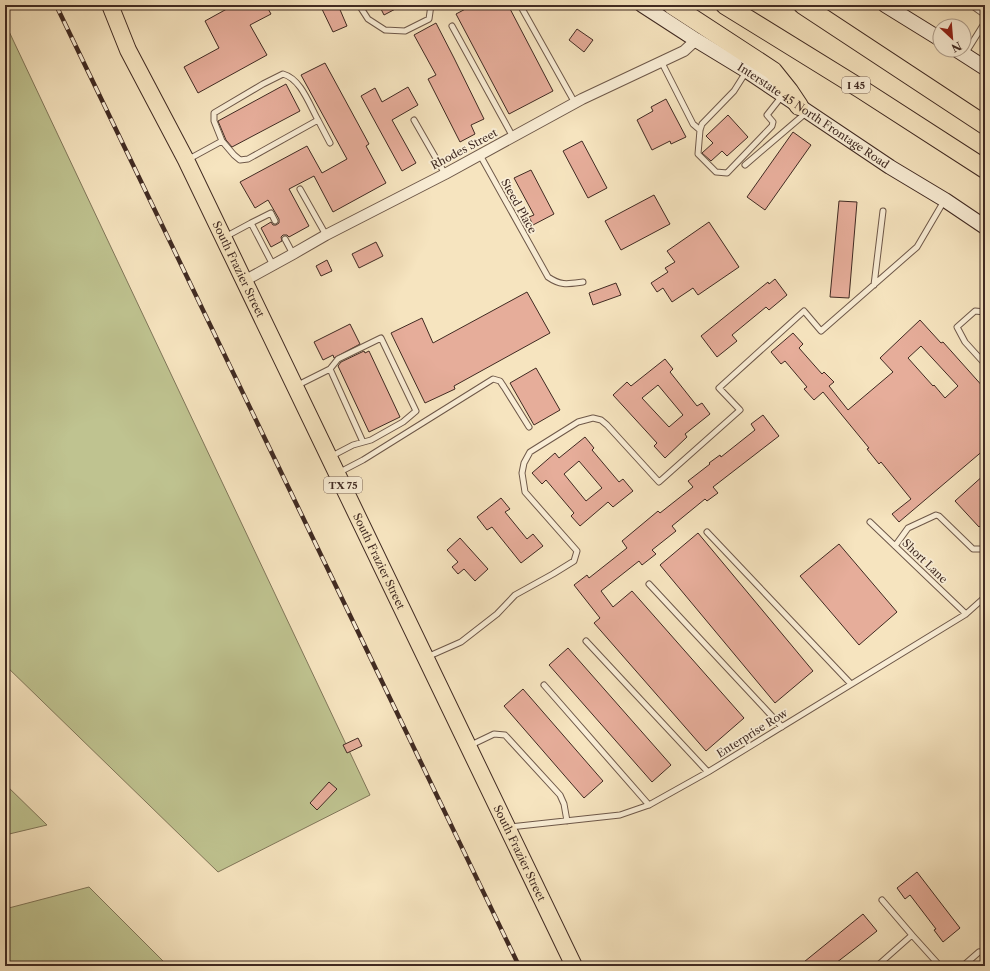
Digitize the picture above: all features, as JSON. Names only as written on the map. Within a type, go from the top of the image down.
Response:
[{"type":"highway","points":[[672,5],[773,71],[804,109]]},
{"type":"highway","name":"I 45","points":[[725,5],[861,89],[985,169]]},
{"type":"highway","points":[[803,5],[985,125]]},
{"type":"main road","name":"South Frazier Street","points":[[110,5],[128,50],[186,160],[224,238],[574,966]]},
{"type":"main road","name":"Interstate 45 North Frontage Road","points":[[642,5],[747,71],[782,96],[804,109],[890,167],[945,200],[985,227]]},
{"type":"main road","points":[[885,5],[932,34]]},
{"type":"main road","points":[[970,58],[985,68]]},
{"type":"street","name":"Rhodes Street","points":[[244,281],[326,235],[445,174],[575,103],[684,50],[696,40]]},
{"type":"lane","points":[[360,5],[368,18],[385,30],[405,31],[429,19],[431,5]]},
{"type":"lane","points":[[520,5],[575,103]]},
{"type":"lane","points":[[971,5],[985,15]]},
{"type":"lane","points":[[972,38],[985,22]]},
{"type":"lane","points":[[452,26],[513,137]]},
{"type":"lane","points":[[661,61],[693,124],[700,130]]},
{"type":"lane","points":[[747,71],[734,91],[702,124],[700,130],[698,154],[716,172],[727,173],[772,126],[773,122],[767,116],[782,96]]},
{"type":"lane","points":[[318,120],[248,159],[240,160],[222,141],[214,120],[214,113],[283,74],[290,76],[298,84],[318,120],[330,143]]},
{"type":"lane","points":[[745,165],[804,109]]},
{"type":"lane","points":[[414,120],[445,174]]},
{"type":"lane","points":[[186,160],[222,141]]},
{"type":"lane","name":"Steed Place","points":[[480,155],[548,277],[556,282],[570,284],[583,282]]},
{"type":"lane","points":[[300,190],[326,235]]},
{"type":"lane","points":[[426,658],[461,642],[497,614],[515,595],[574,561],[577,551],[525,492],[522,473],[524,463],[530,452],[570,427],[586,419],[593,418],[601,420],[607,425],[659,482],[740,410],[719,388],[804,311],[822,331],[917,247],[945,200]]},
{"type":"lane","points":[[874,285],[883,211]]},
{"type":"lane","points":[[224,238],[271,213],[275,220]]},
{"type":"lane","points":[[251,223],[273,265]]},
{"type":"lane","points":[[285,239],[293,254]]},
{"type":"lane","points":[[985,312],[975,311],[957,327],[965,342],[985,364]]},
{"type":"lane","points":[[295,386],[330,369],[338,359],[381,338],[416,411],[403,422],[371,440],[353,445],[329,458]]},
{"type":"lane","points":[[330,369],[362,442]]},
{"type":"lane","points":[[337,474],[363,460],[493,379],[500,381],[529,427]]},
{"type":"lane","points":[[895,546],[908,528],[936,515],[939,516],[972,549],[985,549]]},
{"type":"lane","name":"Short Lane","points":[[870,522],[966,614]]},
{"type":"lane","points":[[707,532],[851,684]]},
{"type":"lane","points":[[648,584],[782,727]]},
{"type":"lane","name":"Enterprise Row","points":[[507,827],[620,815],[649,805],[708,772],[966,614],[985,597]]},
{"type":"lane","points":[[586,641],[708,772]]},
{"type":"lane","points":[[544,685],[649,805]]},
{"type":"lane","points":[[468,747],[494,734],[505,735],[560,795],[564,804],[567,821]]},
{"type":"lane","points":[[882,900],[912,936],[940,966]]},
{"type":"lane","points":[[877,966],[912,936]]},
{"type":"lane","points":[[963,966],[979,952]]},
{"type":"green space","points":[[5,23],[370,795],[218,872],[5,665]]},
{"type":"green space","points":[[5,784],[47,825],[5,835]]},
{"type":"green space","points":[[89,887],[168,966],[5,966],[5,909]]},
{"type":"building","points":[[234,5],[266,5],[271,14],[250,25],[267,55],[198,93],[184,67],[219,48],[205,21]]},
{"type":"building","points":[[320,5],[338,5],[347,26],[333,32]]},
{"type":"building","points":[[379,5],[403,5],[384,15]]},
{"type":"building","points":[[473,5],[508,5],[553,91],[509,114],[456,14]]},
{"type":"building","points":[[436,23],[484,119],[471,125],[475,134],[460,142],[428,79],[436,75],[414,35]]},
{"type":"building","points":[[577,29],[593,40],[584,52],[569,40]]},
{"type":"building","points":[[325,63],[369,144],[366,146],[386,183],[333,212],[314,176],[289,189],[309,226],[289,237],[287,235],[283,235],[281,237],[282,241],[271,247],[261,228],[271,222],[273,225],[276,225],[279,223],[279,219],[268,200],[255,208],[240,182],[307,146],[322,173],[347,159],[301,75]]},
{"type":"building","points":[[286,84],[300,111],[232,147],[226,140],[218,121]]},
{"type":"building","points":[[408,87],[418,105],[392,120],[416,163],[402,171],[361,96],[375,88],[382,102]]},
{"type":"building","points":[[666,99],[686,137],[671,144],[670,141],[652,150],[637,120],[653,111],[651,107]]},
{"type":"building","points":[[728,115],[748,137],[727,156],[722,151],[711,161],[702,153],[713,143],[706,136]]},
{"type":"building","points":[[793,132],[811,145],[765,210],[747,197]]},
{"type":"building","points":[[582,141],[607,188],[588,198],[563,151]]},
{"type":"building","points":[[531,170],[554,214],[533,225],[529,217],[534,215],[514,178]]},
{"type":"building","points":[[654,195],[670,224],[621,250],[605,221]]},
{"type":"building","points":[[839,201],[857,202],[849,298],[830,297]]},
{"type":"building","points":[[709,222],[739,267],[698,295],[693,288],[672,302],[663,288],[657,292],[651,283],[668,272],[665,268],[675,262],[667,251]]},
{"type":"building","points":[[376,242],[383,256],[359,268],[352,254]]},
{"type":"building","points":[[327,260],[332,271],[321,276],[316,266]]},
{"type":"building","points":[[775,279],[787,295],[769,310],[766,307],[732,335],[737,341],[717,357],[701,336],[768,282],[769,284]]},
{"type":"building","points":[[616,283],[621,295],[593,305],[589,293]]},
{"type":"building","points":[[527,292],[550,333],[454,386],[455,389],[425,403],[391,333],[422,318],[433,343]]},
{"type":"building","points":[[920,320],[941,343],[943,342],[985,389],[985,449],[899,522],[892,514],[911,499],[881,462],[879,464],[867,449],[869,448],[823,392],[814,400],[804,389],[807,387],[785,361],[781,364],[771,352],[793,333],[803,344],[799,348],[822,374],[824,372],[834,382],[829,386],[848,410],[893,372],[880,358]],"holes":[[[921,346],[958,386],[945,398],[908,358]]]},
{"type":"building","points":[[350,324],[360,344],[334,358],[333,355],[323,360],[314,342]]},
{"type":"building","points":[[364,351],[365,353],[369,351],[400,417],[369,432],[338,366],[341,362]]},
{"type":"building","points":[[665,359],[673,369],[670,372],[697,406],[702,403],[710,414],[685,434],[687,437],[665,458],[654,446],[657,443],[613,395],[627,382],[631,386]],"holes":[[[658,385],[683,415],[669,427],[642,398]]]},
{"type":"building","points":[[536,368],[560,410],[534,425],[510,383]]},
{"type":"building","points":[[763,415],[779,436],[713,487],[718,493],[707,501],[705,499],[672,526],[676,531],[652,550],[656,554],[642,565],[639,561],[601,591],[613,607],[632,591],[744,718],[706,751],[594,623],[600,618],[574,585],[587,575],[589,578],[627,548],[622,541],[658,511],[660,513],[693,487],[688,481],[710,464],[709,463],[720,455],[721,457],[755,430],[751,424]]},
{"type":"building","points":[[585,437],[594,448],[592,450],[619,482],[623,479],[633,491],[613,507],[608,502],[580,526],[571,516],[574,513],[546,480],[542,484],[532,473],[555,453],[559,458]],"holes":[[[579,461],[602,488],[586,501],[564,474]]]},
{"type":"building","points":[[985,474],[985,522],[979,527],[955,501]]},
{"type":"building","points":[[501,498],[510,509],[505,512],[527,539],[533,534],[543,546],[521,563],[492,527],[487,530],[477,517]]},
{"type":"building","points":[[698,533],[813,671],[775,703],[660,565]]},
{"type":"building","points":[[460,538],[488,569],[475,581],[464,569],[458,574],[452,567],[458,562],[447,550]]},
{"type":"building","points":[[839,544],[897,612],[859,645],[800,576]]},
{"type":"building","points":[[568,648],[671,765],[652,782],[549,665]]},
{"type":"building","points":[[523,689],[603,781],[584,798],[504,706]]},
{"type":"building","points":[[358,738],[362,746],[347,753],[343,745]]},
{"type":"building","points":[[329,782],[337,789],[317,810],[310,803]]},
{"type":"building","points":[[917,872],[960,928],[943,942],[934,930],[936,929],[910,895],[905,899],[897,888]]},
{"type":"building","points":[[863,914],[877,931],[832,966],[799,966]]},
{"type":"railway","points":[[56,5],[519,966]]}]
